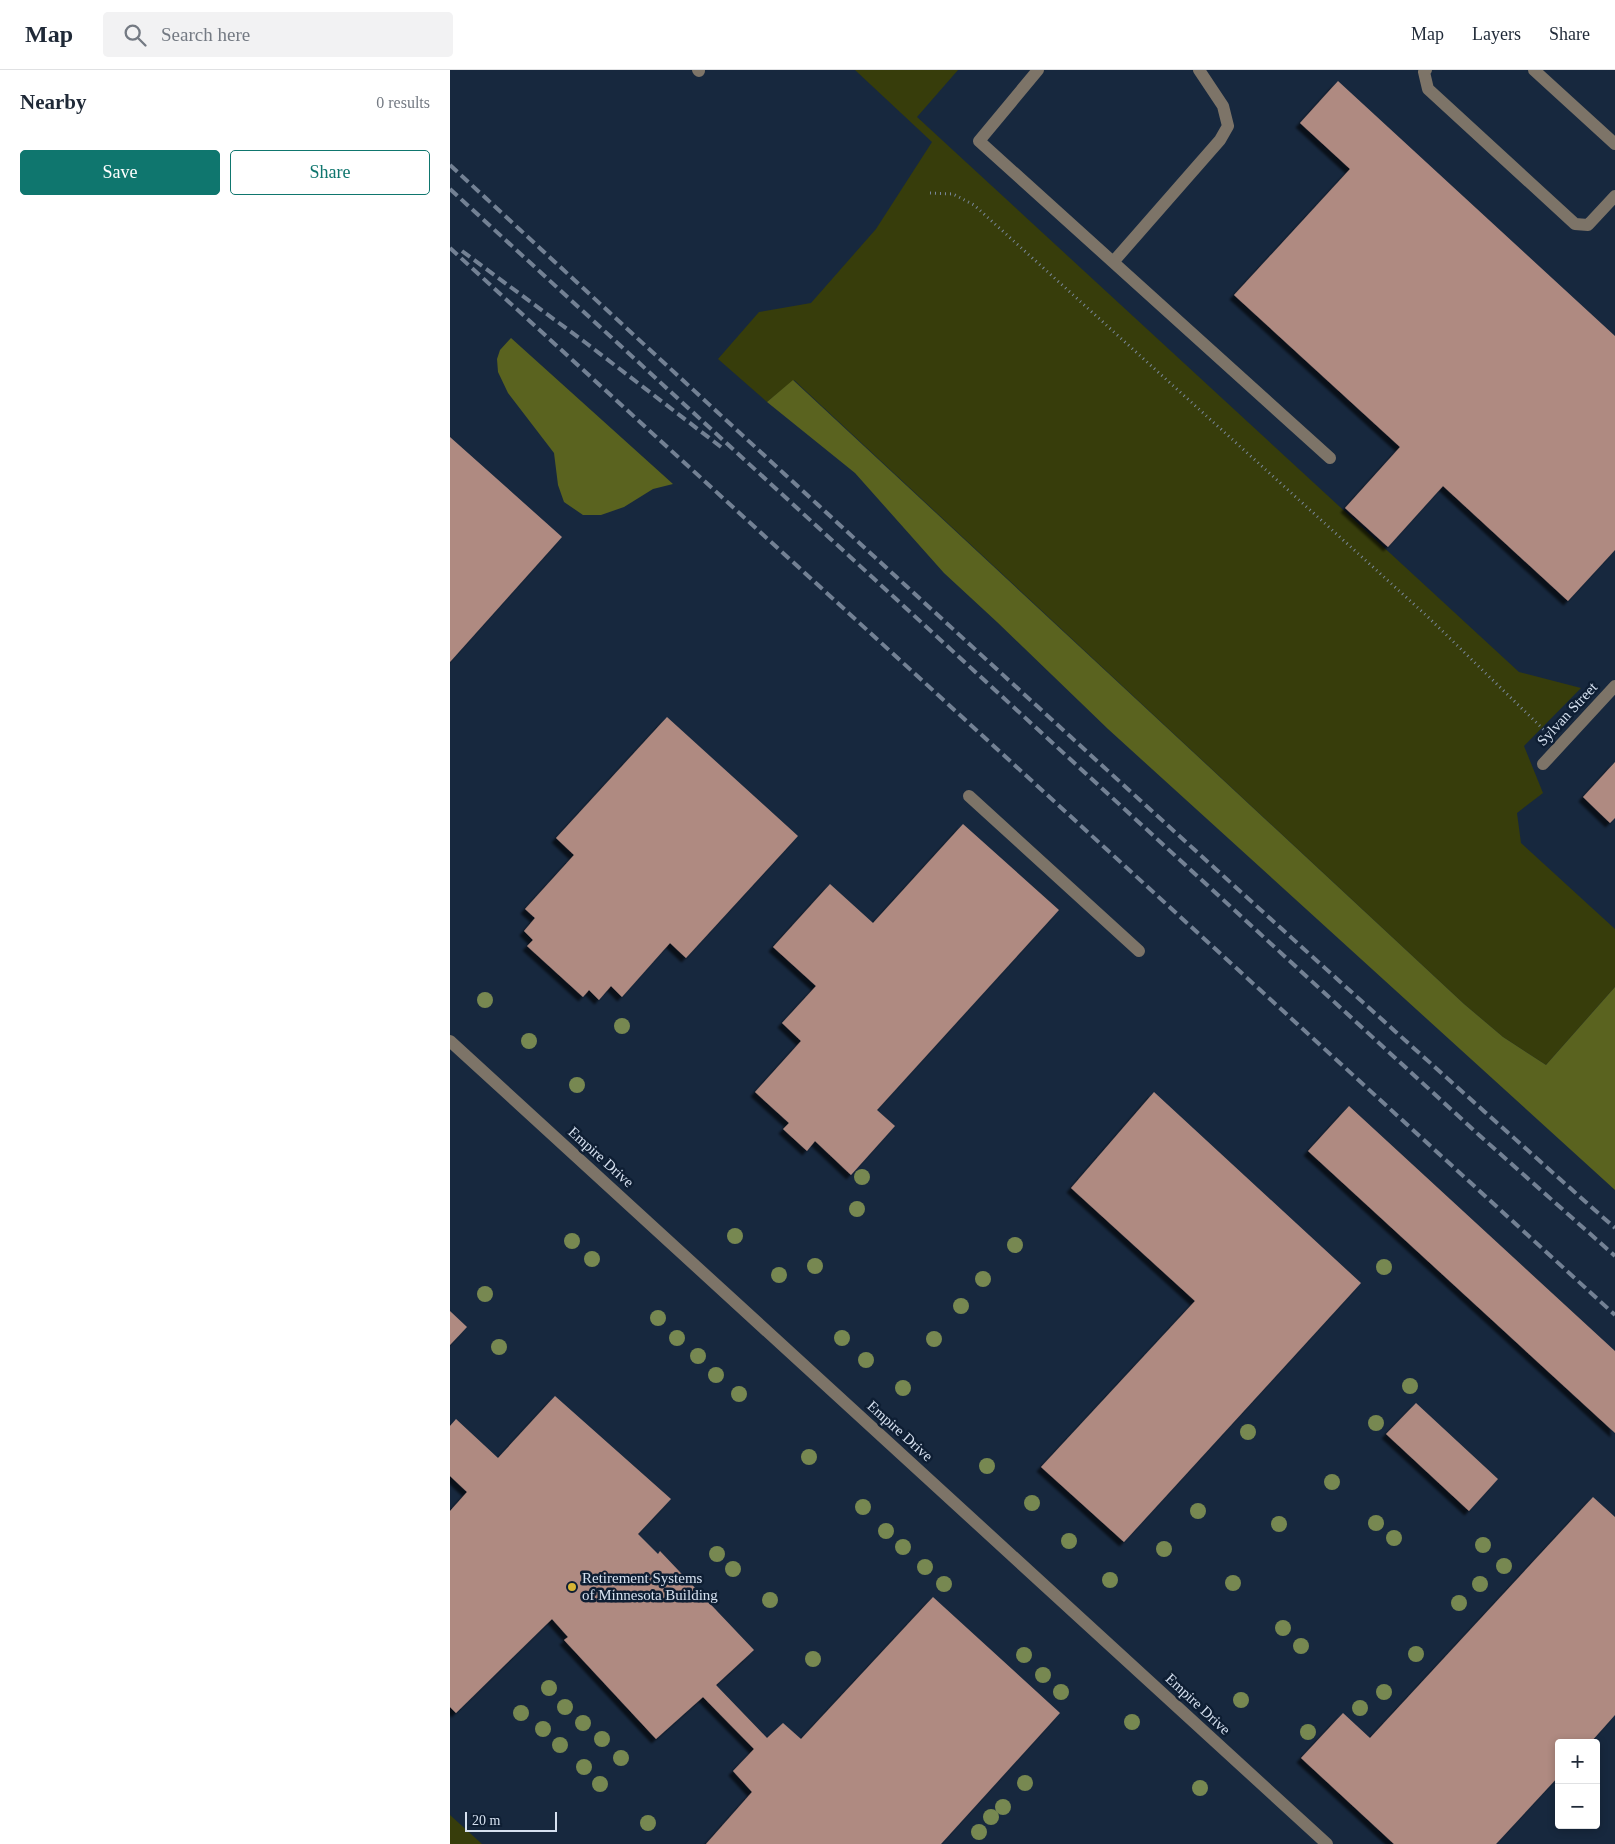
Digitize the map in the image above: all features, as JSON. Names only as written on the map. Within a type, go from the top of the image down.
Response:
[{"type":"street","points":[[1038,70],[979,141],[1330,458]]},
{"type":"street","points":[[1114,261],[1220,140],[1228,126],[1223,106],[1199,70]]},
{"type":"street","points":[[1426,70],[1424,72],[1428,89],[1575,224],[1588,225],[1615,196]]},
{"type":"street","points":[[1534,70],[1615,144]]},
{"type":"street","name":"Sylvan Street","points":[[1543,764],[1615,686]]},
{"type":"street","points":[[969,796],[1140,951]]},
{"type":"street","name":"Empire Drive","points":[[450,1041],[1327,1844]]},
{"type":"path","points":[[930,193],[953,194],[974,205],[1428,617],[1560,746]]},
{"type":"green space","points":[[855,70],[958,70],[917,117],[1519,672],[1581,688],[1524,746],[1543,793],[1517,813],[1521,843],[1615,929],[1615,987],[1546,1065],[1503,1037],[1464,1004],[794,380],[767,402],[718,359],[759,312],[811,303],[876,229],[932,142]]},
{"type":"green space","points":[[511,338],[673,484],[653,489],[624,507],[601,515],[583,515],[564,502],[558,485],[554,453],[508,393],[498,372],[497,359],[500,350]]},
{"type":"green space","points":[[793,380],[1464,1004],[1503,1037],[1546,1065],[1615,987],[1615,1190],[1108,729],[944,573],[855,473],[767,402]]},
{"type":"green space","points":[[450,1815],[482,1844],[450,1844]]},
{"type":"building","points":[[1338,81],[1615,336],[1615,550],[1568,601],[1443,486],[1388,547],[1345,508],[1400,447],[1234,295],[1350,169],[1300,123]]},
{"type":"building","points":[[450,437],[562,537],[450,662]]},
{"type":"building","points":[[667,717],[798,836],[686,958],[670,943],[622,997],[611,986],[599,1000],[589,990],[583,997],[527,946],[533,940],[524,931],[535,918],[525,909],[574,855],[556,838]]},
{"type":"building","points":[[1615,762],[1615,818],[1610,823],[1583,797]]},
{"type":"building","points":[[963,824],[1059,910],[877,1110],[895,1126],[851,1175],[815,1141],[807,1151],[783,1129],[789,1123],[755,1092],[801,1041],[782,1023],[816,986],[773,947],[830,884],[873,923]]},
{"type":"building","points":[[1154,1092],[1361,1283],[1124,1542],[1041,1467],[1195,1301],[1071,1188]]},
{"type":"building","points":[[1349,1106],[1615,1351],[1615,1433],[1308,1151]]},
{"type":"building","points":[[450,1311],[467,1327],[450,1345]]},
{"type":"building","points":[[555,1396],[671,1499],[638,1534],[658,1554],[660,1551],[754,1650],[716,1685],[767,1738],[783,1723],[801,1739],[933,1597],[1060,1713],[941,1844],[706,1844],[752,1792],[733,1771],[754,1749],[703,1697],[656,1739],[564,1640],[568,1637],[552,1619],[456,1713],[450,1707],[450,1511],[467,1492],[450,1476],[450,1426],[456,1419],[498,1458]]},
{"type":"building","points":[[1416,1403],[1498,1479],[1469,1511],[1386,1434]]},
{"type":"building","points":[[1593,1497],[1615,1517],[1615,1715],[1594,1739],[1555,1739],[1555,1780],[1496,1844],[1394,1844],[1301,1758],[1343,1713],[1370,1738]]},
{"type":"railway","points":[[450,165],[1175,832],[1615,1228]]},
{"type":"railway","points":[[450,189],[1479,1135],[1615,1256]]},
{"type":"railway","points":[[450,248],[1615,1315]]},
{"type":"railway","points":[[462,251],[721,447]]},
{"type":"place","name":"Retirement Systems of Minnesota Building","points":[[572,1587]]}]
